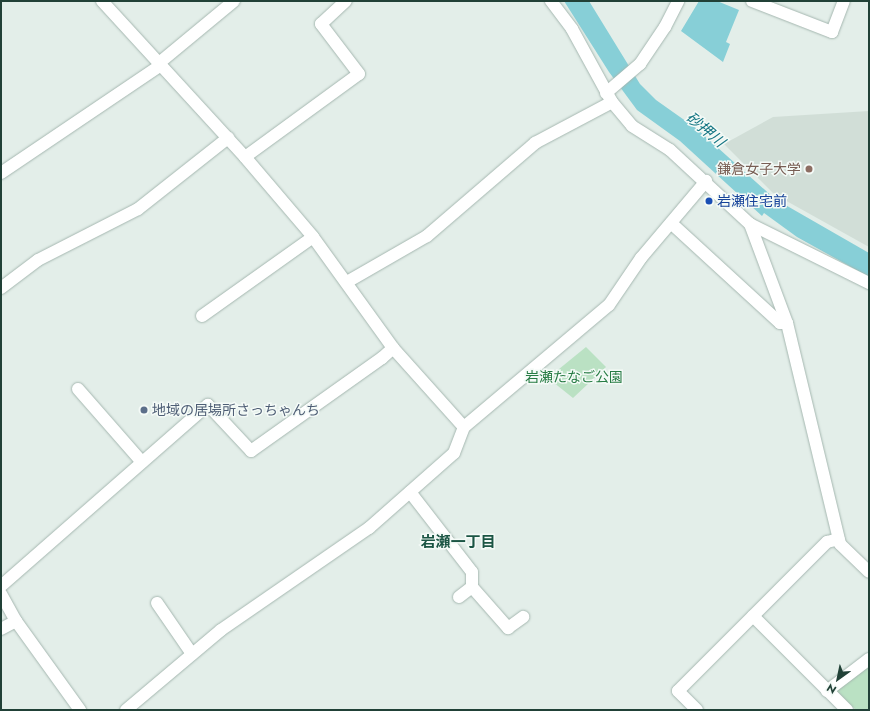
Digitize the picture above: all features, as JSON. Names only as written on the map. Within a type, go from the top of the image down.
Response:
[{"type":"street","points":[[102,1],[245,157],[313,237],[347,282],[393,348],[464,427]]},
{"type":"street","points":[[1,173],[160,64],[234,1]]},
{"type":"street","points":[[245,157],[359,74],[321,24],[346,1]]},
{"type":"street","points":[[551,1],[572,29],[610,95],[632,126],[670,150],[706,181],[750,224],[869,283]]},
{"type":"street","points":[[347,282],[427,236],[535,143],[610,95],[636,68],[665,27],[678,1]]},
{"type":"street","points":[[752,1],[832,32],[844,1]]},
{"type":"street","points":[[3,283],[38,260],[138,209],[228,138]]},
{"type":"street","points":[[126,710],[221,630],[369,528],[454,453],[464,427],[609,305],[641,258],[706,181]]},
{"type":"street","points":[[671,223],[780,323],[787,323]]},
{"type":"street","points":[[750,224],[787,323],[840,544],[869,572]]},
{"type":"street","points":[[202,316],[313,237]]},
{"type":"street","points":[[1,586],[208,405],[251,451],[382,358],[393,348]]},
{"type":"street","points":[[78,389],[142,462]]},
{"type":"street","points":[[410,492],[472,572],[472,588],[508,628],[523,617]]},
{"type":"street","points":[[697,710],[678,691],[827,542],[839,539]]},
{"type":"street","points":[[459,597],[472,588]]},
{"type":"street","points":[[1,594],[16,621],[80,710]]},
{"type":"street","points":[[157,603],[192,654]]},
{"type":"street","points":[[753,616],[847,710]]},
{"type":"street","points":[[1,629],[16,621]]},
{"type":"street","points":[[827,691],[869,659]]},
{"type":"shaded area","name":"鎌倉女子大学","points":[[869,111],[869,247],[774,194],[724,144],[773,117]]},
{"type":"green space","name":"岩瀬たなご公園","points":[[586,347],[606,367],[573,398],[548,378]]},
{"type":"green space","points":[[869,665],[869,710],[856,710],[835,690]]},
{"type":"water","name":"砂押川","points":[[564,1],[589,1],[640,84],[656,100],[697,129],[775,199],[869,253],[869,277],[797,237],[764,213],[762,216],[680,141],[637,110],[609,72]]},
{"type":"water","points":[[699,1],[717,1],[739,10],[726,42],[730,44],[723,62],[681,31]]},
{"type":"place","name":"鎌倉女子大学","points":[[809,169]]},
{"type":"place","name":"岩瀬住宅前","points":[[709,201]]},
{"type":"place","name":"地域の居場所さっちゃんち","points":[[144,410]]},
{"type":"district","name":"岩瀬一丁目","points":[[458,543]]}]
